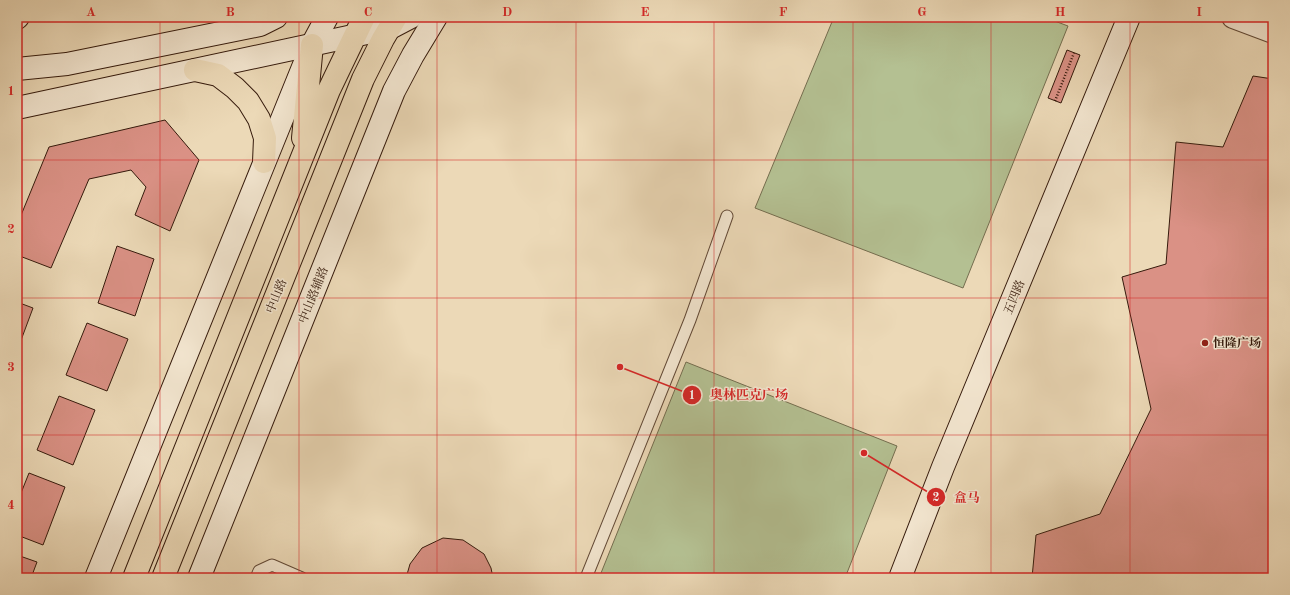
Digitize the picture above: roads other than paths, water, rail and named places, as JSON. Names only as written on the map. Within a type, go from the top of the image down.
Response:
[{"type":"main road","points":[[17,69],[67,64],[260,25],[276,17]]},
{"type":"main road","points":[[96,578],[312,45],[327,17]]},
{"type":"main road","points":[[17,108],[312,45],[359,26],[393,22],[411,17]]},
{"type":"main road","name":"中山路辅路","points":[[199,578],[394,91],[413,55],[436,17]]},
{"type":"main road","name":"五四路","points":[[900,578],[943,467],[1129,17]]},
{"type":"main road","points":[[1233,17],[1273,32]]},
{"type":"main road","name":"中山路","points":[[163,578],[363,79],[393,22]]},
{"type":"main road","points":[[134,578],[329,90],[359,26]]},
{"type":"main road","points":[[300,163],[312,45]]},
{"type":"main road","points":[[195,70],[218,76],[235,88],[248,101],[259,119],[265,138],[264,162]]},
{"type":"lane","points":[[586,578],[690,320],[727,216]]},
{"type":"lane","points":[[256,578],[259,571],[272,565],[302,578]]},
{"type":"place","name":"恒隆广场","points":[[1205,343]]},
{"type":"place","name":"奥林匹克广场","points":[[620,367]]},
{"type":"place","name":"盒马","points":[[864,453]]}]
